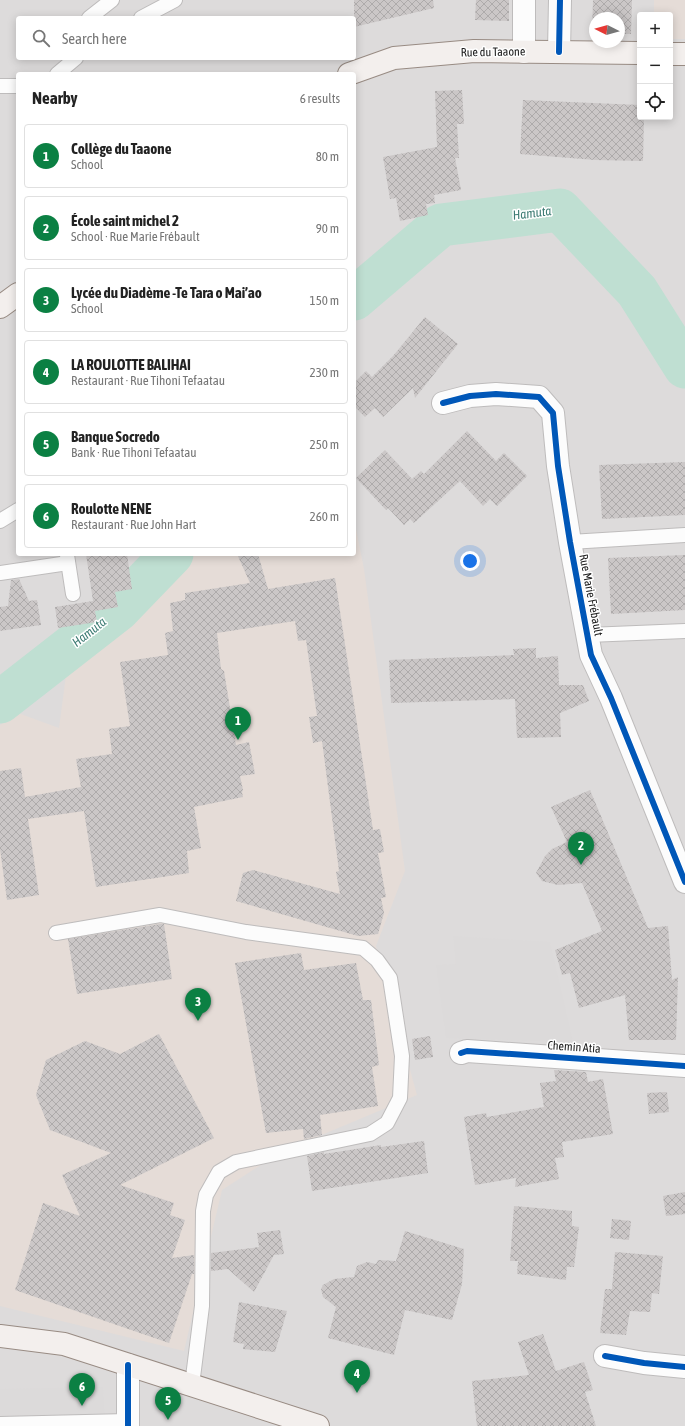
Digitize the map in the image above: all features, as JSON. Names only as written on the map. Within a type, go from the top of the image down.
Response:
[{"type":"main road","name":"Rue du Taaone","points":[[355,72],[394,58],[474,51],[637,53]]},
{"type":"main road","points":[[673,54],[685,54]]},
{"type":"main road","points":[[0,307],[16,295]]},
{"type":"main road","points":[[0,1336],[64,1344],[318,1426]]},
{"type":"street","points":[[524,0],[524,52]]},
{"type":"street","points":[[559,52],[560,0]]},
{"type":"street","name":"Rue Marie Frébault","points":[[443,403],[470,396],[496,394],[539,397],[553,413],[558,466],[570,542],[591,655],[611,698],[685,882]]},
{"type":"street","name":"Chemin Atia","points":[[461,1053],[467,1051],[685,1066]]},
{"type":"street","points":[[605,1356],[644,1363],[685,1367]]},
{"type":"street","points":[[128,1364],[128,1424]]},
{"type":"lane","points":[[92,16],[112,0]]},
{"type":"lane","points":[[145,16],[175,0]]},
{"type":"lane","points":[[59,72],[74,60]]},
{"type":"lane","points":[[0,86],[16,86]]},
{"type":"lane","points":[[0,521],[16,511]]},
{"type":"lane","points":[[570,542],[685,535]]},
{"type":"lane","points":[[0,574],[67,559],[72,594]]},
{"type":"lane","points":[[588,635],[685,631]]},
{"type":"lane","points":[[56,933],[160,915],[246,932],[363,948],[377,960],[390,978],[402,1056],[400,1098],[387,1123],[370,1134],[236,1162],[219,1172],[206,1195],[203,1211],[202,1306],[192,1385]]},
{"type":"lane","points":[[0,1424],[128,1424]]},
{"type":"shaded area","points":[[0,0],[685,0],[685,1426],[0,1426]]},
{"type":"shaded area","points":[[654,0],[685,0],[685,39],[673,39],[673,12],[654,12]]},
{"type":"shaded area","points":[[356,529],[364,569],[405,871],[376,946],[417,1095],[281,1152],[222,1190],[184,1351],[0,1306],[0,725],[18,713],[59,728],[66,675],[183,568],[191,556],[356,556]]},
{"type":"shaded area","points":[[453,936],[550,942],[573,1042],[446,1038],[436,965],[456,964]]},
{"type":"shaded area","points":[[103,1387],[105,1426],[0,1426],[0,1389]]},
{"type":"building","points":[[354,0],[433,0],[434,8],[356,27],[356,16],[354,16]]},
{"type":"building","points":[[476,0],[509,0],[509,21],[475,20]]},
{"type":"building","points":[[593,0],[632,0],[631,34],[625,34],[625,12],[593,12]]},
{"type":"building","points":[[462,90],[464,124],[457,124],[459,158],[455,158],[461,190],[434,195],[435,203],[426,204],[428,215],[400,221],[396,198],[390,199],[383,157],[437,147],[435,91]]},
{"type":"building","points":[[523,100],[637,105],[637,120],[644,120],[643,161],[595,160],[520,154]]},
{"type":"building","points":[[425,317],[458,344],[415,398],[413,388],[383,417],[375,408],[365,417],[356,408],[356,381],[366,371],[372,377],[393,356]]},
{"type":"building","points":[[467,431],[496,461],[504,453],[527,476],[497,506],[490,499],[483,506],[460,481],[414,523],[410,519],[404,525],[388,508],[386,510],[356,478],[385,450],[412,479],[421,471],[424,474]]},
{"type":"building","points":[[685,462],[685,515],[602,519],[599,465]]},
{"type":"building","points":[[685,555],[685,610],[611,614],[608,558]]},
{"type":"building","points":[[86,556],[127,556],[132,589],[115,592],[118,607],[95,611],[97,622],[58,628],[55,607],[93,601]]},
{"type":"building","points":[[238,556],[259,556],[268,589],[335,578],[373,830],[380,829],[384,852],[378,853],[386,897],[381,898],[384,913],[378,934],[358,936],[236,901],[243,873],[253,870],[340,894],[336,872],[339,871],[322,741],[313,743],[309,717],[317,716],[306,640],[298,641],[295,621],[217,633],[221,669],[224,671],[236,745],[249,742],[255,774],[240,776],[243,797],[194,807],[201,848],[187,851],[189,873],[96,887],[84,811],[28,819],[39,895],[7,900],[0,849],[0,771],[21,768],[25,797],[81,787],[76,759],[112,754],[109,729],[130,726],[120,662],[168,655],[165,633],[173,631],[170,603],[185,600],[185,593],[250,583]]},
{"type":"building","points":[[19,579],[29,601],[37,600],[41,625],[0,631],[0,607],[8,606],[11,580]]},
{"type":"building","points":[[536,648],[536,658],[558,656],[559,685],[583,685],[589,701],[560,713],[561,737],[517,738],[515,699],[391,703],[389,660],[514,655],[513,649]]},
{"type":"building","points":[[590,790],[648,928],[668,926],[672,980],[678,977],[676,1040],[629,1040],[625,995],[579,1008],[570,973],[562,975],[555,950],[602,931],[582,883],[558,885],[542,881],[536,873],[545,856],[552,849],[567,842],[551,807]]},
{"type":"building","points":[[164,924],[172,979],[77,994],[68,939]]},
{"type":"building","points":[[301,953],[304,970],[356,963],[363,1000],[371,1000],[379,1065],[372,1067],[378,1106],[320,1115],[322,1135],[304,1139],[303,1129],[266,1133],[235,963]]},
{"type":"building","points":[[159,1034],[214,1138],[120,1185],[174,1203],[170,1215],[185,1220],[172,1258],[194,1255],[194,1274],[192,1274],[169,1343],[15,1290],[43,1203],[80,1216],[62,1175],[111,1153],[50,1130],[36,1095],[46,1060],[85,1041],[120,1054]]},
{"type":"building","points":[[430,1036],[433,1057],[415,1060],[412,1039]]},
{"type":"building","points":[[554,1070],[586,1072],[588,1082],[603,1079],[613,1134],[562,1142],[564,1157],[555,1158],[559,1179],[515,1187],[516,1178],[475,1185],[464,1117],[486,1113],[487,1117],[544,1107],[540,1083],[556,1081]]},
{"type":"building","points":[[667,1092],[669,1112],[649,1114],[647,1093]]},
{"type":"building","points":[[424,1141],[428,1173],[312,1191],[307,1156],[324,1152],[324,1154],[381,1145],[381,1147]]},
{"type":"building","points":[[685,1192],[685,1214],[666,1216],[663,1196]]},
{"type":"building","points":[[514,1206],[572,1211],[572,1226],[579,1227],[574,1267],[567,1267],[566,1280],[517,1274],[518,1261],[510,1261]]},
{"type":"building","points":[[612,1219],[631,1221],[629,1240],[610,1238]]},
{"type":"building","points":[[280,1230],[284,1254],[274,1255],[254,1292],[228,1269],[211,1271],[211,1253],[259,1247],[257,1233]]},
{"type":"building","points":[[405,1231],[464,1249],[462,1284],[452,1320],[405,1310],[394,1355],[328,1338],[336,1307],[323,1297],[321,1289],[323,1285],[334,1279],[354,1277],[357,1266],[367,1262],[376,1264],[378,1260],[396,1261]]},
{"type":"building","points":[[615,1252],[663,1256],[659,1294],[652,1293],[650,1312],[630,1311],[626,1335],[600,1333],[605,1289],[612,1289]]},
{"type":"building","points":[[239,1302],[287,1311],[275,1352],[243,1349],[244,1344],[233,1342]]},
{"type":"building","points":[[543,1334],[556,1371],[584,1362],[593,1390],[585,1392],[596,1426],[477,1426],[472,1381],[529,1375],[518,1342]]},
{"type":"waterway","name":"Hamuta","points":[[356,297],[441,225],[560,210],[637,291],[685,367]]},
{"type":"waterway","name":"Hamuta","points":[[0,702],[118,610],[170,556]]},
{"type":"cycle path","points":[[559,52],[560,0]]},
{"type":"cycle path","points":[[443,403],[470,396],[496,394],[539,397],[553,413],[558,466],[570,542],[591,655],[611,698],[685,882]]},
{"type":"cycle path","points":[[461,1053],[467,1051],[685,1066]]},
{"type":"cycle path","points":[[605,1356],[644,1363],[685,1367]]},
{"type":"cycle path","points":[[128,1365],[128,1426]]},
{"type":"place","name":"Collège du Taaone","points":[[238,740]]},
{"type":"place","name":"École saint michel 2","points":[[581,865]]},
{"type":"place","name":"Lycée du Diadème -Te Tara o Mai’ao","points":[[198,1021]]},
{"type":"place","name":"LA ROULOTTE BALIHAI","points":[[357,1393]]},
{"type":"place","name":"Roulotte NENE","points":[[82,1406]]},
{"type":"place","name":"Banque Socredo","points":[[168,1420]]}]
